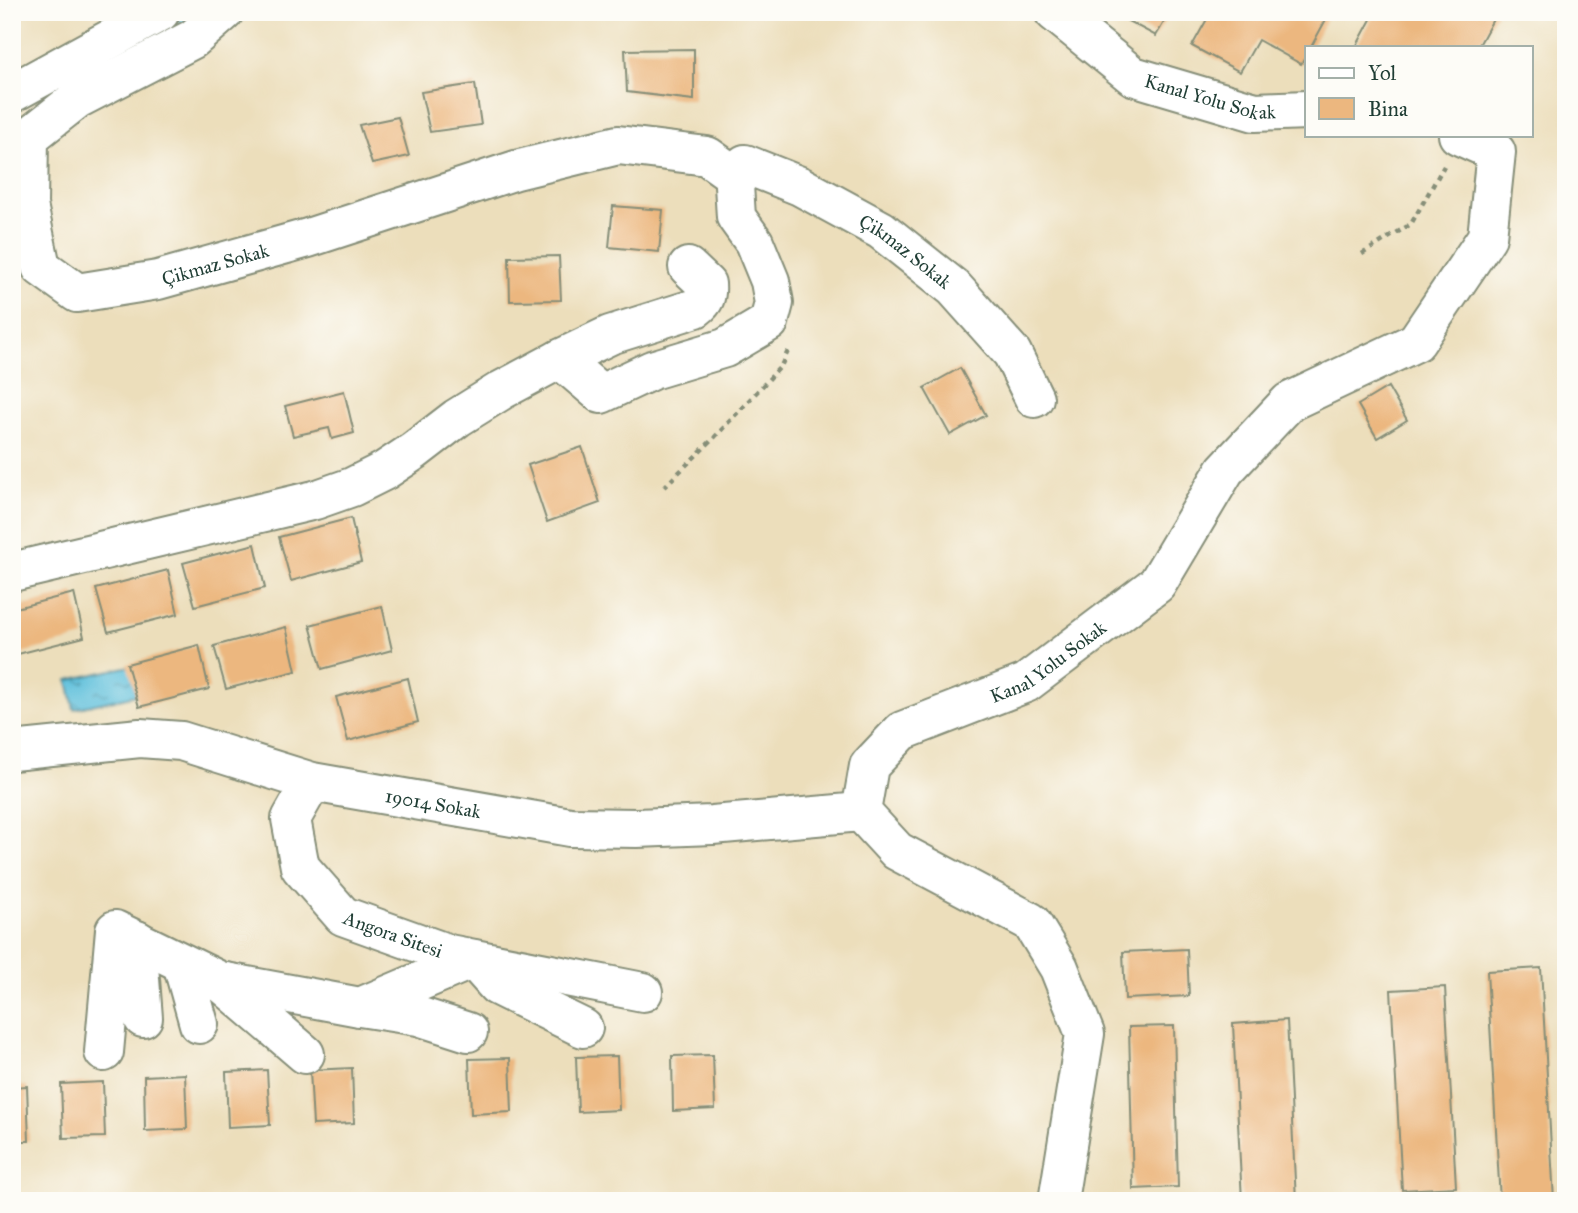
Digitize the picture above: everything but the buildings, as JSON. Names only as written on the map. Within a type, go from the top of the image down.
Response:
[{"type":"street","name":"Çikmaz Sokak","points":[[224,12],[193,39],[77,99],[29,137],[29,205],[41,267],[77,293],[158,280],[308,238],[516,170],[618,145],[707,156],[738,178],[745,164],[800,186],[881,230],[954,288],[1012,353],[1034,398]]},
{"type":"street","name":"Kanal Yolu Sokak","points":[[1054,12],[1133,76],[1255,112],[1305,110]]},
{"type":"street","points":[[12,93],[153,14]]},
{"type":"street","name":"Kanal Yolu Sokak","points":[[861,812],[869,766],[902,731],[1026,683],[1157,584],[1225,470],[1289,402],[1416,342],[1487,237],[1496,152],[1462,136]]},
{"type":"street","points":[[560,359],[601,394],[652,370],[726,348],[769,322],[774,303],[770,281],[754,242],[736,217],[734,185],[738,178]]},
{"type":"street","points":[[12,572],[315,500],[352,487],[394,464],[490,397],[560,359],[610,335],[696,308],[703,303],[707,295],[706,284],[688,267]]},
{"type":"street","name":"19014 Sokak","points":[[12,751],[140,738],[181,741],[312,782],[570,827],[712,825],[861,812]]},
{"type":"street","name":"Angora Sitesi","points":[[312,782],[291,819],[300,867],[343,916],[449,954],[643,992]]},
{"type":"street","points":[[861,812],[897,851],[1031,922],[1059,968],[1085,1034],[1058,1201]]},
{"type":"street","points":[[126,935],[220,981],[418,1016],[468,1032]]},
{"type":"street","points":[[126,935],[143,1018]]},
{"type":"street","points":[[104,1052],[126,935]]},
{"type":"street","points":[[473,959],[498,986],[583,1028]]},
{"type":"street","name":"Angora Sitesi","points":[[360,1007],[473,959]]},
{"type":"street","points":[[182,963],[199,1024]]},
{"type":"street","points":[[220,981],[305,1054]]},
{"type":"path","points":[[1362,254],[1411,224],[1459,136]]},
{"type":"path","points":[[664,487],[781,366],[794,337],[774,303]]},
{"type":"water","points":[[130,666],[136,695],[74,709],[68,680]]},
{"type":"waterway","points":[[160,34],[180,24],[195,12]]}]
